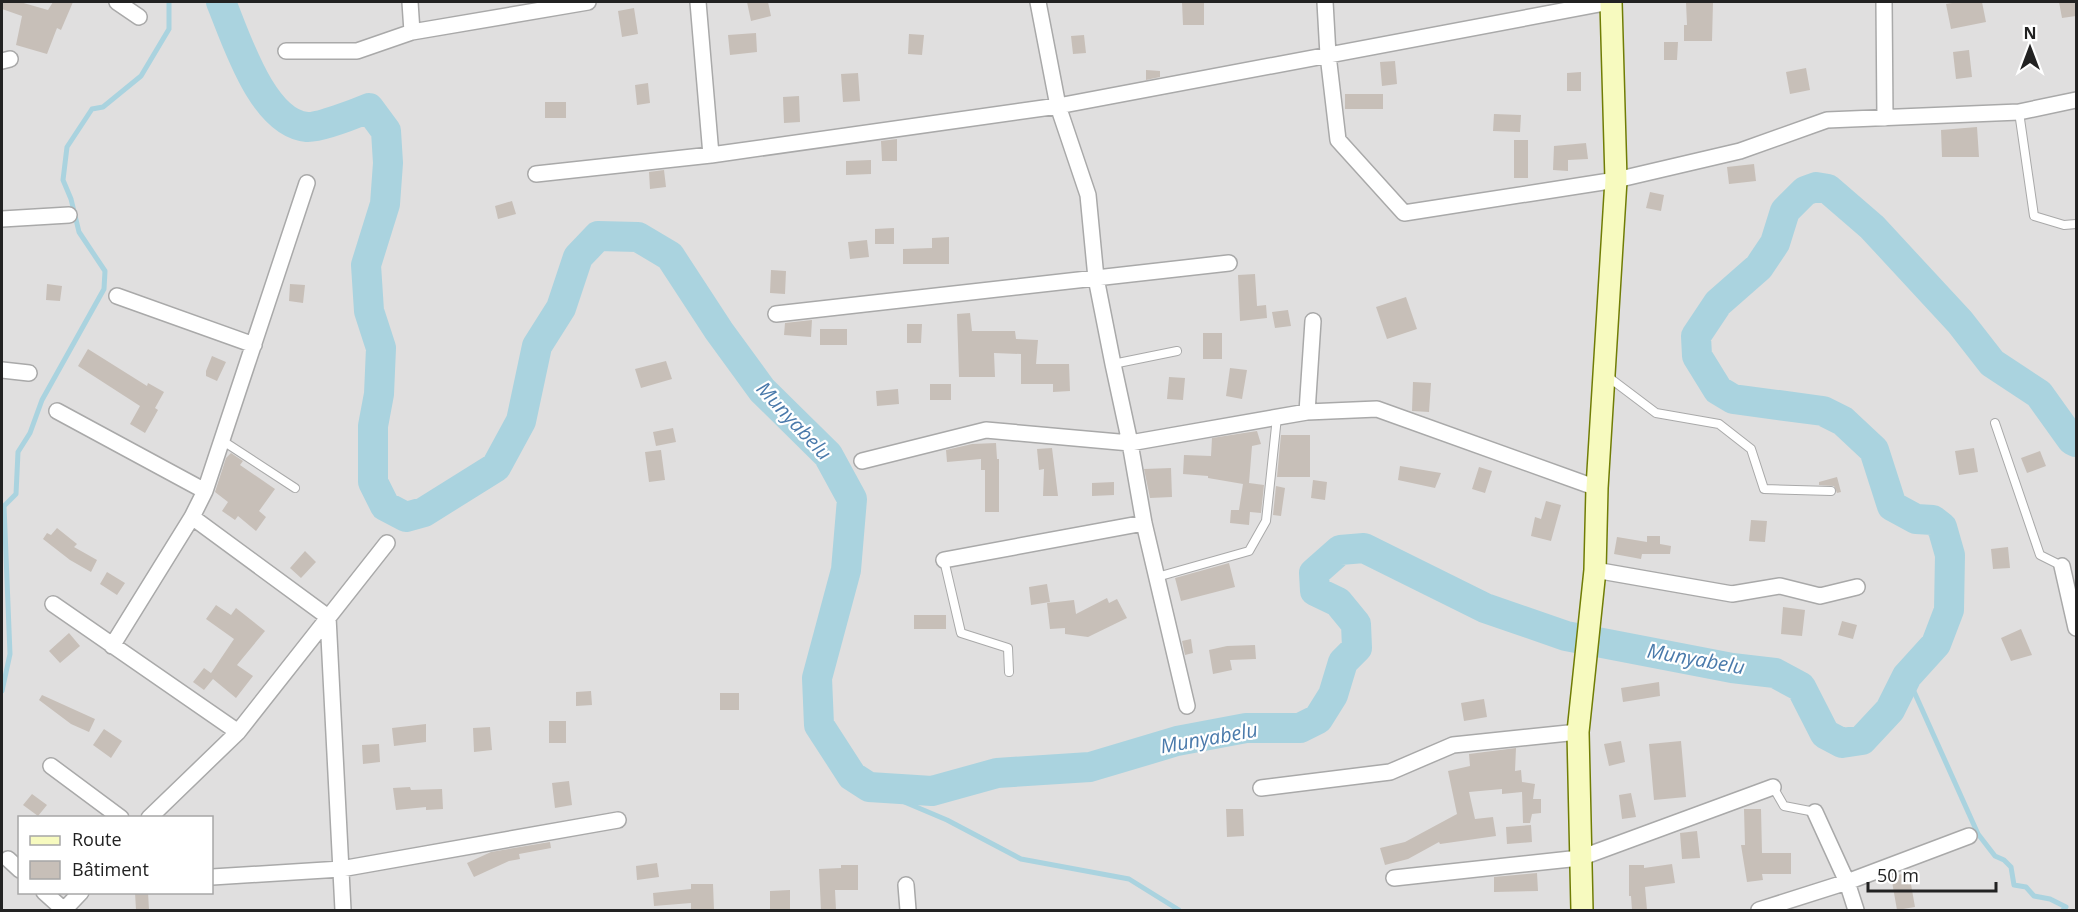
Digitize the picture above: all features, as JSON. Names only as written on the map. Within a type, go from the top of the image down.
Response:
[{"type":"street","points":[[117,2],[139,17]]},
{"type":"street","points":[[410,2],[412,32]]},
{"type":"street","points":[[286,51],[357,51],[412,32],[588,2]]},
{"type":"street","points":[[698,2],[711,155]]},
{"type":"street","points":[[1038,2],[1058,106],[1088,195],[1096,278],[1144,524],[1187,706]]},
{"type":"street","points":[[1325,2],[1328,55],[1338,140],[1404,213],[1616,180],[1740,151],[1827,120],[2019,112],[2076,100]]},
{"type":"street","points":[[536,174],[711,155],[1058,106],[1610,2],[1616,180],[1597,488],[1595,570],[1578,732],[1582,910]]},
{"type":"street","points":[[1884,2],[1885,118]]},
{"type":"street","points":[[112,646],[192,517],[205,491],[307,183]]},
{"type":"street","points":[[2,219],[69,215]]},
{"type":"street","points":[[776,314],[1229,263]]},
{"type":"street","points":[[117,296],[254,345]]},
{"type":"street","points":[[1307,412],[1313,321]]},
{"type":"street","points":[[2,370],[29,373]]},
{"type":"street","points":[[862,461],[986,430],[1130,443],[1307,412],[1377,410],[1597,488]]},
{"type":"street","points":[[57,411],[205,491]]},
{"type":"street","points":[[192,517],[328,617]]},
{"type":"street","points":[[944,561],[1144,524]]},
{"type":"street","points":[[151,816],[238,732],[387,543]]},
{"type":"street","points":[[2062,566],[2076,628]]},
{"type":"street","points":[[1595,570],[1732,594],[1780,586],[1820,596],[1857,587]]},
{"type":"street","points":[[53,604],[238,732]]},
{"type":"street","points":[[328,617],[343,910]]},
{"type":"street","points":[[1262,788],[1390,772],[1453,746],[1578,732]]},
{"type":"street","points":[[51,766],[118,816]]},
{"type":"street","points":[[1394,878],[1580,858],[1773,787]]},
{"type":"street","points":[[1815,812],[1847,882],[1856,910]]},
{"type":"street","points":[[213,877],[341,869],[618,820]]},
{"type":"street","points":[[1759,910],[1847,882],[1969,836]]},
{"type":"street","points":[[8,859],[18,868]]},
{"type":"street","points":[[906,885],[908,910]]},
{"type":"street","points":[[46,894],[64,910],[79,894]]},
{"type":"lane","points":[[2019,112],[2034,216],[2064,225],[2076,224]]},
{"type":"lane","points":[[1113,364],[1177,351]]},
{"type":"lane","points":[[1604,373],[1656,412],[1719,424],[1751,449],[1764,489],[1832,491]]},
{"type":"lane","points":[[1157,578],[1249,551],[1266,521],[1277,417]]},
{"type":"lane","points":[[1995,423],[2040,555],[2062,566]]},
{"type":"lane","points":[[223,441],[295,488]]},
{"type":"lane","points":[[944,561],[961,633],[1008,648],[1009,672]]},
{"type":"lane","points":[[1773,787],[1784,806],[1815,812]]},
{"type":"shaded area","points":[[2,2],[2076,2],[2076,910],[2,910]]},
{"type":"building","points":[[2,2],[20,2],[48,10],[53,2],[73,2],[61,30],[57,28],[47,54],[16,45],[22,16],[2,9]]},
{"type":"building","points":[[747,2],[768,2],[771,16],[751,21]]},
{"type":"building","points":[[1182,2],[1204,2],[1204,25],[1183,25]]},
{"type":"building","points":[[1686,2],[1713,2],[1712,41],[1684,41],[1684,25],[1687,25]]},
{"type":"building","points":[[1982,2],[1986,22],[1951,29],[1946,4]]},
{"type":"building","points":[[2059,2],[2076,2],[2076,16],[2062,18]]},
{"type":"building","points":[[634,8],[638,34],[622,37],[618,11]]},
{"type":"building","points":[[756,33],[757,52],[730,55],[728,35]]},
{"type":"building","points":[[909,34],[924,35],[922,55],[908,54]]},
{"type":"building","points":[[1084,35],[1086,53],[1073,54],[1071,36]]},
{"type":"building","points":[[1664,42],[1678,42],[1677,60],[1664,60]]},
{"type":"building","points":[[1969,50],[1972,77],[1956,79],[1953,52]]},
{"type":"building","points":[[1395,61],[1397,84],[1382,86],[1380,62]]},
{"type":"building","points":[[1806,68],[1810,90],[1790,94],[1786,72]]},
{"type":"building","points":[[1146,70],[1160,71],[1160,77],[1146,80]]},
{"type":"building","points":[[1581,72],[1581,91],[1567,91],[1567,73]]},
{"type":"building","points":[[858,73],[860,101],[843,102],[841,74]]},
{"type":"building","points":[[648,83],[650,103],[637,105],[635,85]]},
{"type":"building","points":[[1345,94],[1383,94],[1383,109],[1345,109]]},
{"type":"building","points":[[799,96],[800,122],[784,123],[783,97]]},
{"type":"building","points":[[545,102],[566,102],[566,118],[545,118]]},
{"type":"building","points":[[1494,114],[1521,115],[1520,132],[1493,131]]},
{"type":"building","points":[[1977,127],[1979,157],[1942,157],[1941,130]]},
{"type":"building","points":[[897,139],[897,161],[882,161],[881,141]]},
{"type":"building","points":[[1514,140],[1528,140],[1528,178],[1514,178]]},
{"type":"building","points":[[1586,143],[1588,159],[1568,160],[1568,171],[1553,170],[1554,146]]},
{"type":"building","points":[[871,160],[871,174],[846,175],[846,161]]},
{"type":"building","points":[[1754,164],[1756,181],[1729,184],[1727,167]]},
{"type":"building","points":[[664,170],[666,187],[650,189],[649,172]]},
{"type":"building","points":[[1650,192],[1664,195],[1661,211],[1646,208]]},
{"type":"building","points":[[512,201],[516,214],[498,219],[495,206]]},
{"type":"building","points":[[894,228],[894,244],[875,244],[875,229]]},
{"type":"building","points":[[949,237],[949,264],[903,264],[903,249],[932,248],[932,238]]},
{"type":"building","points":[[867,240],[869,257],[850,259],[848,242]]},
{"type":"building","points":[[771,270],[786,271],[785,294],[770,293]]},
{"type":"building","points":[[1255,274],[1257,306],[1266,305],[1267,318],[1240,321],[1238,275]]},
{"type":"building","points":[[47,284],[62,286],[60,301],[46,300]]},
{"type":"building","points":[[290,284],[305,285],[303,303],[289,301]]},
{"type":"building","points":[[1406,297],[1417,329],[1387,339],[1376,307]]},
{"type":"building","points":[[1288,310],[1291,326],[1275,328],[1272,312]]},
{"type":"building","points":[[970,313],[972,331],[1015,331],[1016,339],[1038,340],[1036,364],[1069,364],[1070,391],[1053,392],[1053,384],[1021,384],[1021,354],[994,353],[995,377],[959,377],[957,314]]},
{"type":"building","points":[[812,320],[811,337],[784,335],[785,323]]},
{"type":"building","points":[[907,324],[922,324],[921,343],[907,343]]},
{"type":"building","points":[[820,329],[847,329],[847,345],[820,345]]},
{"type":"building","points":[[1203,333],[1222,333],[1222,359],[1203,359]]},
{"type":"building","points":[[88,349],[147,386],[148,383],[164,392],[155,408],[158,410],[145,433],[130,424],[140,406],[78,366]]},
{"type":"building","points":[[212,356],[226,362],[217,381],[206,376]]},
{"type":"building","points":[[666,361],[672,379],[641,388],[635,369]]},
{"type":"building","points":[[1230,368],[1247,370],[1242,399],[1226,396]]},
{"type":"building","points":[[1169,377],[1185,378],[1183,400],[1167,399]]},
{"type":"building","points":[[1413,382],[1431,383],[1429,412],[1412,411]]},
{"type":"building","points":[[930,384],[951,384],[951,400],[930,400]]},
{"type":"building","points":[[898,389],[899,404],[877,406],[876,391]]},
{"type":"building","points":[[673,428],[676,442],[656,446],[653,432]]},
{"type":"building","points":[[1257,431],[1261,444],[1252,446],[1249,483],[1264,485],[1261,513],[1250,512],[1249,525],[1230,523],[1231,510],[1239,510],[1243,484],[1208,478],[1208,476],[1183,474],[1184,455],[1211,456],[1212,438]]},
{"type":"building","points":[[1281,435],[1310,435],[1310,477],[1277,477]]},
{"type":"building","points":[[996,443],[997,459],[999,459],[999,512],[985,512],[985,470],[981,470],[981,459],[947,462],[946,450],[972,444]]},
{"type":"building","points":[[1052,448],[1058,496],[1043,496],[1044,469],[1039,470],[1037,449]]},
{"type":"building","points":[[1974,448],[1978,472],[1959,475],[1955,451]]},
{"type":"building","points":[[661,450],[665,480],[649,482],[645,452]]},
{"type":"building","points":[[2040,451],[2046,466],[2027,473],[2021,458]]},
{"type":"building","points":[[231,453],[243,461],[240,465],[275,489],[259,511],[266,517],[256,531],[238,516],[235,520],[222,511],[228,502],[215,492],[226,458]]},
{"type":"building","points":[[1400,466],[1441,473],[1435,488],[1398,480]]},
{"type":"building","points":[[1479,467],[1492,471],[1485,493],[1472,489]]},
{"type":"building","points":[[1171,468],[1172,497],[1150,498],[1144,469]]},
{"type":"building","points":[[1837,477],[1841,492],[1837,493],[1834,486],[1819,485],[1819,482]]},
{"type":"building","points":[[1313,480],[1327,482],[1325,500],[1311,498]]},
{"type":"building","points":[[1114,482],[1114,495],[1092,496],[1092,483]]},
{"type":"building","points":[[1276,486],[1285,488],[1281,516],[1273,515]]},
{"type":"building","points":[[1546,501],[1561,505],[1551,541],[1531,536],[1535,517],[1541,519]]},
{"type":"building","points":[[1751,520],[1767,521],[1765,542],[1749,541]]},
{"type":"building","points":[[57,528],[77,544],[74,547],[97,560],[91,572],[70,560],[43,539],[47,533],[51,535]]},
{"type":"building","points":[[1647,536],[1660,536],[1660,544],[1671,546],[1670,554],[1642,554],[1641,559],[1614,554],[1617,537],[1647,542]]},
{"type":"building","points":[[2008,547],[2010,568],[1993,569],[1991,549]]},
{"type":"building","points":[[305,551],[316,562],[301,578],[290,568]]},
{"type":"building","points":[[1229,563],[1235,587],[1181,601],[1175,578]]},
{"type":"building","points":[[107,572],[125,583],[117,595],[100,584]]},
{"type":"building","points":[[1047,584],[1050,602],[1031,605],[1029,587]]},
{"type":"building","points":[[1107,598],[1109,603],[1117,599],[1127,618],[1088,637],[1065,634],[1065,628],[1050,629],[1047,603],[1074,600],[1076,614]]},
{"type":"building","points":[[216,605],[231,615],[236,608],[265,631],[237,665],[253,676],[236,698],[213,679],[204,690],[193,682],[204,668],[211,673],[234,639],[206,619]]},
{"type":"building","points":[[1783,607],[1805,610],[1802,636],[1781,634]]},
{"type":"building","points":[[914,615],[946,615],[946,629],[914,629]]},
{"type":"building","points":[[1842,621],[1857,625],[1853,639],[1838,635]]},
{"type":"building","points":[[2021,629],[2032,655],[2011,661],[2001,638]]},
{"type":"building","points":[[69,633],[80,646],[60,663],[49,651]]},
{"type":"building","points":[[1191,639],[1193,653],[1185,655],[1182,641]]},
{"type":"building","points":[[1255,645],[1256,659],[1230,660],[1232,670],[1213,674],[1209,650],[1227,646]]},
{"type":"building","points":[[1659,682],[1660,696],[1623,702],[1621,688]]},
{"type":"building","points":[[591,691],[592,705],[576,706],[576,692]]},
{"type":"building","points":[[720,693],[739,693],[739,710],[720,710]]},
{"type":"building","points":[[42,695],[95,719],[89,732],[71,724],[39,700]]},
{"type":"building","points":[[1484,699],[1487,717],[1464,721],[1461,703]]},
{"type":"building","points":[[549,721],[566,721],[566,743],[549,743]]},
{"type":"building","points":[[426,724],[426,742],[394,746],[392,728]]},
{"type":"building","points":[[490,727],[492,750],[474,752],[473,728]]},
{"type":"building","points":[[104,729],[122,741],[111,758],[93,745]]},
{"type":"building","points":[[1621,741],[1625,762],[1609,766],[1604,744]]},
{"type":"building","points":[[1681,741],[1686,797],[1654,800],[1649,744]]},
{"type":"building","points":[[379,744],[380,762],[363,764],[362,745]]},
{"type":"building","points":[[1516,748],[1515,771],[1521,770],[1522,782],[1535,784],[1533,799],[1541,799],[1541,813],[1532,814],[1530,823],[1523,823],[1522,792],[1502,794],[1502,789],[1469,792],[1475,819],[1493,817],[1496,836],[1440,844],[1439,842],[1408,859],[1385,865],[1380,848],[1405,842],[1457,814],[1448,771],[1470,766],[1469,754]]},
{"type":"building","points":[[569,781],[572,805],[555,808],[552,783]]},
{"type":"building","points":[[410,787],[411,790],[442,789],[443,809],[426,810],[426,807],[396,810],[393,788]]},
{"type":"building","points":[[1631,793],[1636,817],[1622,819],[1619,795]]},
{"type":"building","points":[[32,794],[47,805],[38,816],[23,805]]},
{"type":"building","points":[[1226,809],[1243,809],[1244,836],[1227,837]]},
{"type":"building","points":[[1744,809],[1761,809],[1762,853],[1791,853],[1791,874],[1762,874],[1763,880],[1747,882],[1741,845],[1745,845]]},
{"type":"building","points":[[1531,825],[1532,842],[1507,844],[1506,827]]},
{"type":"building","points":[[1697,831],[1700,858],[1682,859],[1680,833]]},
{"type":"building","points":[[550,842],[551,848],[519,854],[520,859],[509,861],[474,877],[467,863],[491,852]]},
{"type":"building","points":[[657,863],[659,877],[637,880],[636,866]]},
{"type":"building","points":[[1672,864],[1675,883],[1645,887],[1647,910],[1632,910],[1631,896],[1629,896],[1629,865],[1644,865],[1644,868]]},
{"type":"building","points":[[841,865],[858,865],[858,890],[835,890],[836,910],[821,910],[819,869],[841,868]]},
{"type":"building","points":[[1537,873],[1538,891],[1494,892],[1494,877]]},
{"type":"building","points":[[1909,873],[1915,907],[1897,910],[1891,876]]},
{"type":"building","points":[[691,884],[713,884],[714,910],[691,910],[691,903],[654,906],[653,893],[691,889]]},
{"type":"building","points":[[790,890],[790,910],[770,910],[770,891]]},
{"type":"building","points":[[135,894],[148,894],[149,910],[136,910]]},
{"type":"waterway","points":[[2,691],[10,654],[4,506],[16,494],[18,452],[30,433],[42,400],[104,289],[105,271],[79,232],[71,199],[63,180],[67,147],[92,109],[103,107],[141,76],[169,29],[169,2]]},
{"type":"waterway","name":"Munyabelu","points":[[221,2],[243,56],[264,95],[277,111],[291,122],[313,127],[369,108],[386,131],[388,163],[385,204],[366,265],[369,311],[381,348],[379,394],[373,426],[373,482],[385,506],[406,517],[424,512],[496,467],[521,421],[537,346],[561,308],[578,257],[598,236],[638,237],[670,256],[719,331],[762,390],[828,455],[852,499],[846,570],[817,678],[819,725],[852,776],[869,787],[932,791],[997,773],[1090,767],[1177,741],[1246,728],[1300,728],[1318,719],[1333,695],[1343,662],[1357,648],[1356,624],[1338,602],[1315,591],[1314,573],[1340,550],[1364,548],[1485,608],[1566,636],[1732,668],[1775,673],[1801,687],[1825,734],[1842,743],[1862,740],[1890,710],[1907,676],[1936,644],[1949,610],[1950,555],[1942,527],[1933,520],[1916,519],[1892,506],[1874,450],[1843,421],[1823,411],[1733,399],[1718,390],[1697,356],[1696,336],[1718,303],[1759,267],[1775,243],[1785,211],[1805,191],[1816,187],[1828,189],[1872,227],[1960,322],[1992,363],[2039,394],[2072,440],[2076,442]]},
{"type":"waterway","points":[[1907,676],[1978,834],[1995,856],[2004,860],[2011,867],[2014,885],[2026,887],[2034,896],[2050,899],[2066,907],[2063,910]]},
{"type":"waterway","points":[[869,787],[947,820],[1021,859],[1129,879],[1179,910]]}]
